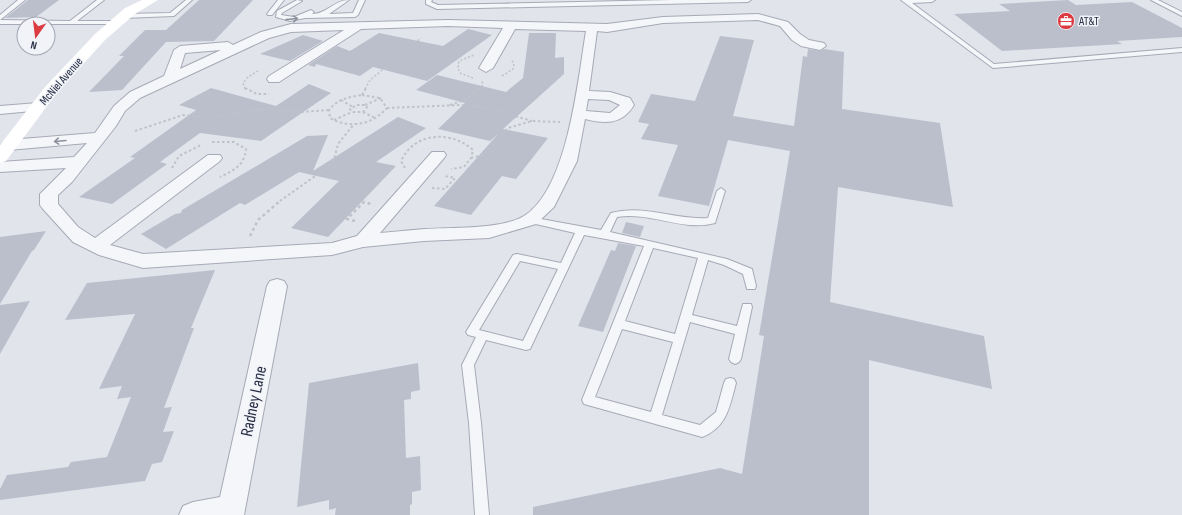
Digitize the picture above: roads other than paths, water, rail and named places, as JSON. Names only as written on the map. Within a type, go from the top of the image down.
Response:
[{"type":"street","name":"McNiel Avenue","points":[[4,151],[38,107],[125,12],[152,0]]},
{"type":"street","points":[[592,28],[582,95],[572,117],[568,161],[557,188],[548,203],[530,220],[518,225],[489,232],[424,235],[363,242],[332,249],[144,261],[117,256],[73,232],[49,205],[49,194],[66,178],[126,102],[154,85],[242,45],[265,35],[291,28],[448,23],[607,28],[663,20],[758,17],[774,20],[784,24],[796,37],[805,43],[820,46]]},
{"type":"street","points":[[484,73],[511,25]]},
{"type":"street","points":[[274,79],[358,27]]},
{"type":"street","points":[[170,78],[180,50],[242,45]]},
{"type":"street","points":[[572,117],[614,117],[620,114],[627,105],[625,101],[619,98],[582,95]]},
{"type":"street","points":[[0,110],[38,107]]},
{"type":"street","points":[[4,151],[99,137]]},
{"type":"street","points":[[363,242],[438,156]]},
{"type":"street","points":[[97,246],[214,158]]},
{"type":"street","points":[[0,167],[79,162]]},
{"type":"street","name":"Radney Lane","points":[[231,511],[277,286]]},
{"type":"street","points":[[193,515],[231,511]]},
{"type":"lane","points":[[0,18],[22,0]]},
{"type":"lane","points":[[71,23],[101,0]]},
{"type":"lane","points":[[0,22],[71,23],[125,12],[172,15],[189,0]]},
{"type":"lane","points":[[270,14],[281,0]]},
{"type":"lane","points":[[323,15],[346,0]]},
{"type":"lane","points":[[299,1],[279,12],[278,16],[285,19],[297,19],[308,14],[355,15],[362,0]]},
{"type":"lane","points":[[429,0],[428,4],[437,7],[748,0]]},
{"type":"lane","points":[[906,1],[932,0]]},
{"type":"lane","points":[[1154,0],[1182,14]]},
{"type":"lane","points":[[906,1],[993,66],[1182,50]]},
{"type":"lane","points":[[604,234],[614,215],[626,212],[645,212],[702,223],[712,221],[721,191]]},
{"type":"lane","points":[[530,220],[581,231],[604,234],[728,262],[748,272],[751,286]]},
{"type":"lane","points":[[564,267],[517,257],[472,332],[526,346],[564,267],[581,231]]},
{"type":"lane","points":[[650,244],[588,400],[702,431],[721,415],[730,383]]},
{"type":"lane","points":[[655,419],[704,256]]},
{"type":"lane","points":[[735,359],[747,307]]},
{"type":"lane","points":[[686,317],[741,331]]},
{"type":"lane","points":[[619,324],[679,339]]},
{"type":"lane","points":[[482,515],[475,423],[468,365],[483,335]]},
{"type":"place","name":"AT&T","points":[[1066,21]]}]
